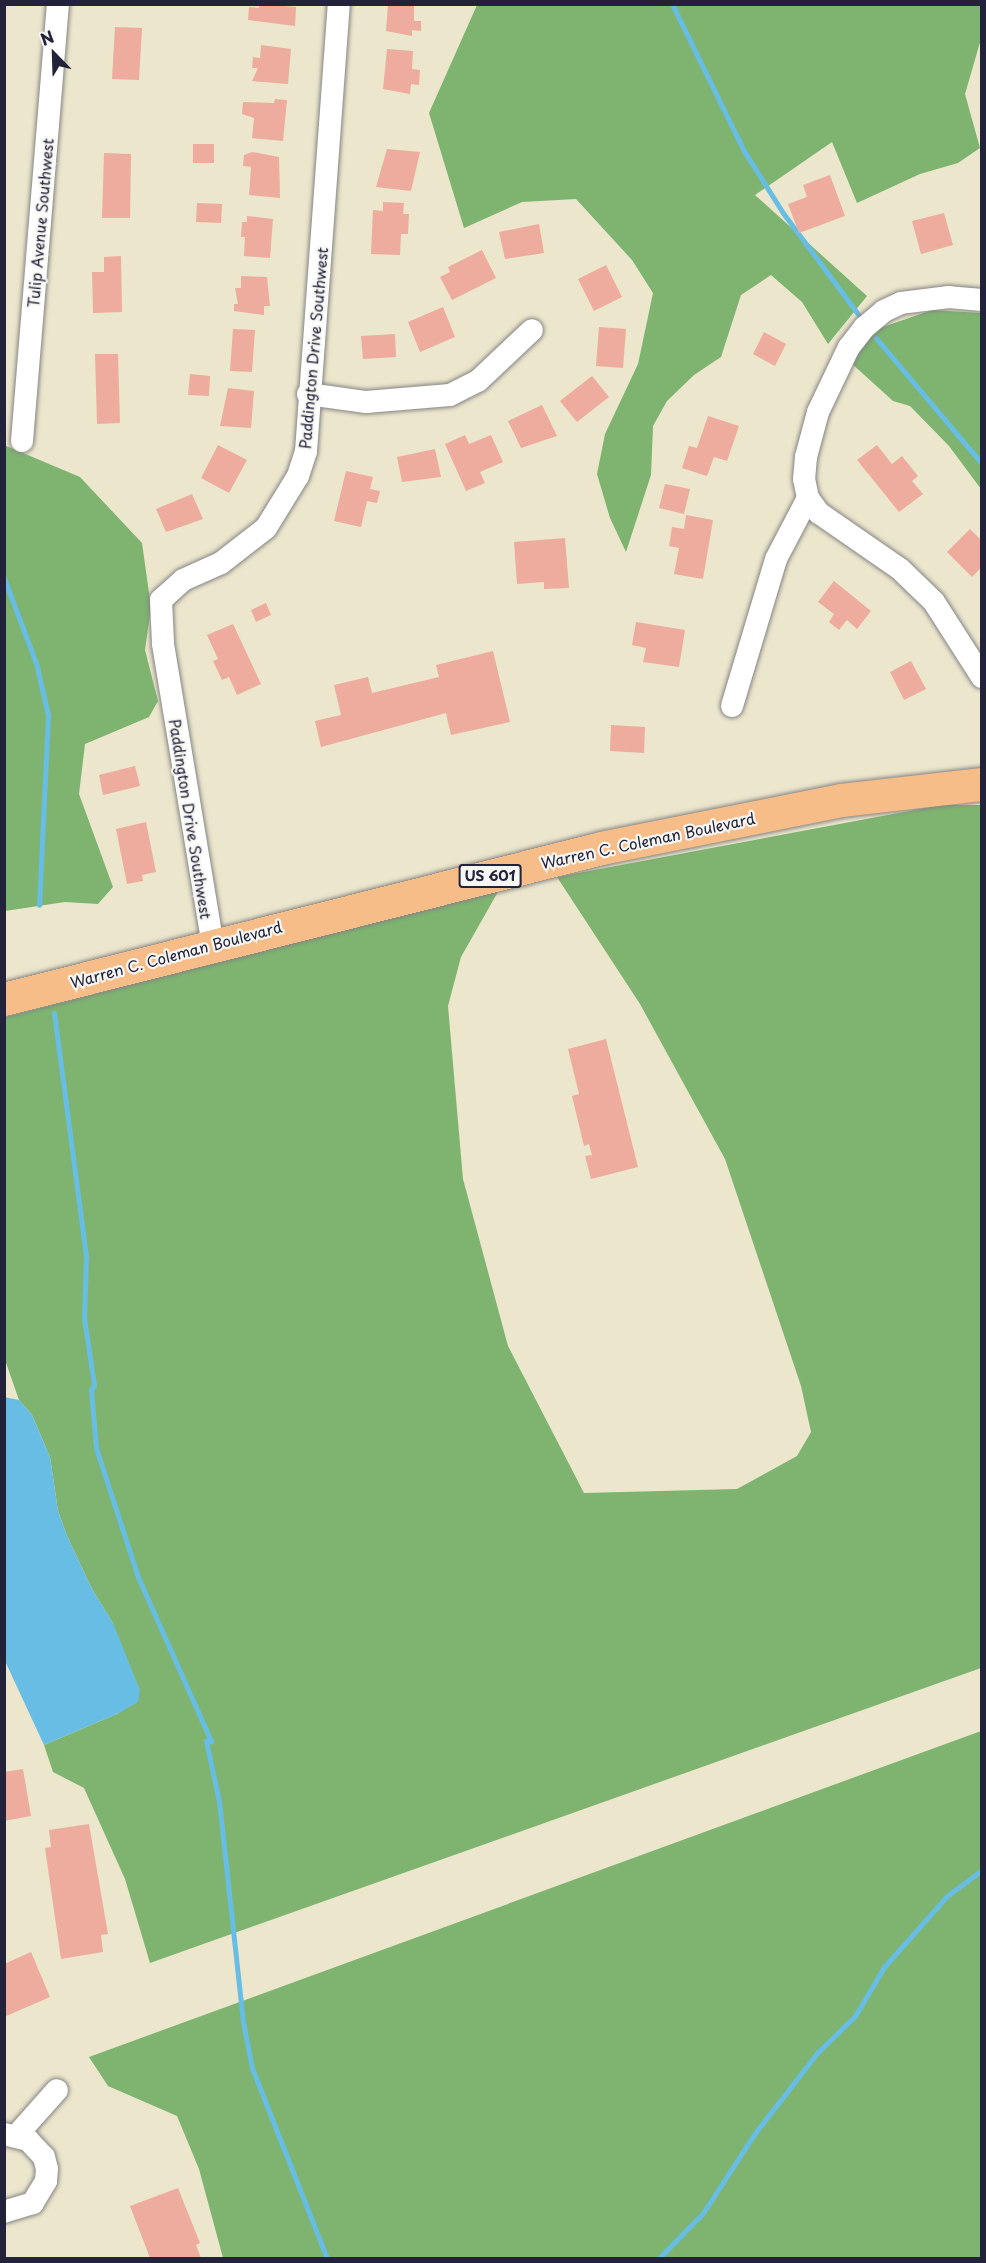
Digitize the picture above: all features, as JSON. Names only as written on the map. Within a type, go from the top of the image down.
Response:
[{"type":"highway","name":"Warren C. Coleman Boulevard","points":[[4,999],[613,846],[840,800],[981,784]]},
{"type":"street","name":"Tulip Avenue Southwest","points":[[22,441],[58,4]]},
{"type":"street","name":"Paddington Drive Southwest","points":[[213,946],[163,643],[161,600],[183,580],[221,563],[266,528],[298,476],[306,451],[308,394],[339,4]]},
{"type":"street","points":[[981,300],[949,297],[901,303],[884,311],[864,328],[849,347],[818,412],[806,457],[804,479],[808,498],[819,513],[900,569],[934,602],[981,677]]},
{"type":"street","points":[[308,394],[366,402],[450,395],[478,381],[532,330]]},
{"type":"street","points":[[732,706],[776,559],[808,498]]},
{"type":"street","points":[[4,2212],[33,2203],[46,2181],[44,2157],[28,2140],[11,2134],[57,2090]]},
{"type":"green space","points":[[477,5],[981,5],[981,39],[965,94],[980,148],[958,163],[920,174],[857,203],[832,142],[755,195],[867,296],[828,344],[802,302],[771,275],[741,295],[721,357],[694,375],[667,401],[653,426],[651,475],[626,552],[610,518],[597,474],[605,434],[638,364],[653,293],[632,260],[576,199],[522,202],[464,228],[429,113]]},
{"type":"green space","points":[[932,310],[981,313],[981,489],[949,446],[910,406],[893,401],[850,362],[861,345],[880,328]]},
{"type":"green space","points":[[4,445],[80,477],[142,543],[151,607],[145,650],[158,701],[149,717],[85,744],[79,794],[113,887],[98,904],[65,902],[5,911]]},
{"type":"green space","points":[[941,805],[981,805],[981,1668],[150,1963],[125,1879],[84,1788],[53,1772],[44,1745],[119,1713],[113,1623],[92,1589],[67,1536],[58,1511],[50,1457],[32,1415],[19,1400],[5,1360],[5,1017],[499,890],[461,957],[448,1006],[463,1179],[508,1346],[584,1493],[737,1489],[797,1456],[811,1432],[801,1386],[725,1159],[640,1004],[557,877]]},
{"type":"green space","points":[[981,1731],[981,2258],[223,2258],[199,2169],[177,2116],[108,2086],[89,2057]]},
{"type":"water","points":[[4,1397],[19,1400],[32,1415],[50,1457],[58,1511],[67,1536],[92,1589],[113,1623],[140,1690],[138,1702],[119,1713],[44,1745],[5,1661]]},
{"type":"building","points":[[259,4],[296,7],[295,26],[248,20],[249,7],[259,8]]},
{"type":"building","points":[[388,4],[414,4],[414,21],[421,21],[421,31],[412,30],[412,36],[386,31]]},
{"type":"building","points":[[115,27],[142,28],[139,80],[112,79]]},
{"type":"building","points":[[261,45],[291,49],[288,84],[252,81],[258,68],[252,68],[253,57],[260,58]]},
{"type":"building","points":[[387,49],[413,51],[412,69],[420,70],[419,85],[411,84],[410,94],[383,89]]},
{"type":"building","points":[[275,99],[287,100],[283,141],[252,138],[254,118],[242,114],[243,102],[274,103]]},
{"type":"building","points":[[193,144],[214,144],[214,163],[193,163]]},
{"type":"building","points":[[387,149],[420,152],[411,191],[376,187]]},
{"type":"building","points":[[252,152],[279,157],[280,198],[249,195],[251,167],[243,166],[244,155]]},
{"type":"building","points":[[104,153],[131,154],[130,218],[102,218]]},
{"type":"building","points":[[830,175],[845,216],[799,233],[788,204],[807,197],[803,185]]},
{"type":"building","points":[[383,202],[404,203],[403,214],[409,214],[408,234],[401,234],[400,255],[371,254],[373,210],[383,211]]},
{"type":"building","points":[[197,203],[222,204],[221,223],[196,222]]},
{"type":"building","points":[[944,213],[953,245],[921,254],[912,221]]},
{"type":"building","points":[[247,216],[273,219],[270,258],[244,256],[245,237],[241,237],[242,222],[247,222]]},
{"type":"building","points":[[539,224],[544,253],[505,259],[499,232]]},
{"type":"building","points":[[482,250],[496,278],[452,300],[440,277],[450,272],[448,267]]},
{"type":"building","points":[[121,256],[122,312],[93,313],[92,272],[104,272],[104,257]]},
{"type":"building","points":[[606,265],[622,297],[594,311],[578,279]]},
{"type":"building","points":[[241,276],[267,277],[270,306],[264,306],[264,315],[234,311],[234,304],[238,304],[235,288],[241,288]]},
{"type":"building","points":[[443,307],[455,337],[420,352],[408,322]]},
{"type":"building","points":[[599,327],[626,329],[623,368],[596,366]]},
{"type":"building","points":[[233,329],[255,330],[252,372],[230,371]]},
{"type":"building","points":[[764,332],[786,344],[775,366],[753,354]]},
{"type":"building","points":[[395,334],[396,357],[363,359],[361,336]]},
{"type":"building","points":[[95,354],[118,354],[120,423],[97,424]]},
{"type":"building","points":[[190,374],[210,376],[209,396],[188,395]]},
{"type":"building","points":[[592,376],[609,397],[577,422],[560,401]]},
{"type":"building","points":[[228,388],[254,391],[251,428],[220,426]]},
{"type":"building","points":[[542,405],[557,436],[521,448],[508,421]]},
{"type":"building","points":[[708,416],[739,426],[727,461],[714,457],[707,476],[682,468],[689,446],[697,448]]},
{"type":"building","points":[[465,435],[469,444],[491,435],[503,462],[480,472],[485,483],[466,491],[445,444]]},
{"type":"building","points":[[218,445],[247,460],[229,493],[201,478]]},
{"type":"building","points":[[877,445],[892,464],[902,456],[918,476],[912,481],[923,494],[899,512],[857,460]]},
{"type":"building","points":[[435,449],[441,477],[402,482],[397,457]]},
{"type":"building","points":[[346,471],[373,477],[370,489],[380,491],[377,503],[367,501],[361,527],[334,521]]},
{"type":"building","points":[[665,484],[690,489],[684,514],[659,508]]},
{"type":"building","points":[[192,494],[203,519],[166,532],[156,509]]},
{"type":"building","points":[[686,515],[713,520],[703,579],[674,574],[679,548],[669,546],[672,527],[684,529]]},
{"type":"building","points":[[970,529],[982,541],[982,567],[972,577],[947,552]]},
{"type":"building","points":[[565,538],[569,588],[544,589],[544,582],[517,584],[514,542]]},
{"type":"building","points":[[834,581],[871,611],[857,629],[847,620],[839,630],[829,622],[834,614],[818,602]]},
{"type":"building","points":[[266,603],[271,615],[256,622],[251,610]]},
{"type":"building","points":[[636,622],[685,630],[679,667],[643,662],[646,648],[632,645]]},
{"type":"building","points":[[233,624],[261,684],[237,695],[229,677],[222,680],[213,661],[218,659],[207,635]]},
{"type":"building","points":[[493,651],[510,722],[451,735],[446,713],[321,747],[315,721],[341,715],[334,685],[368,677],[372,693],[439,677],[436,665]]},
{"type":"building","points":[[911,661],[926,689],[904,700],[890,672]]},
{"type":"building","points":[[611,725],[645,727],[644,753],[610,751]]},
{"type":"building","points":[[135,766],[140,786],[103,795],[99,775]]},
{"type":"building","points":[[146,822],[156,872],[142,875],[143,881],[127,884],[116,829]]},
{"type":"building","points":[[606,1039],[638,1167],[591,1179],[585,1156],[592,1155],[589,1144],[584,1146],[572,1096],[579,1094],[568,1049]]},
{"type":"building","points":[[23,1769],[31,1816],[4,1821],[4,1772]]},
{"type":"building","points":[[89,1824],[108,1934],[101,1935],[103,1952],[61,1959],[45,1848],[51,1847],[49,1830]]},
{"type":"building","points":[[31,1952],[50,1997],[4,2017],[4,1964]]},
{"type":"building","points":[[178,2188],[200,2243],[196,2245],[201,2258],[150,2258],[130,2206]]},
{"type":"waterway","points":[[672,4],[744,151],[783,213],[858,314]]},
{"type":"waterway","points":[[876,338],[982,464]]},
{"type":"waterway","points":[[4,578],[36,663],[48,715],[39,905]]},
{"type":"waterway","points":[[54,1013],[86,1256],[84,1318],[94,1385],[91,1390],[96,1448],[138,1577],[211,1741],[206,1741],[219,1801],[243,2022],[252,2068],[327,2258]]},
{"type":"waterway","points":[[659,2258],[703,2213],[755,2133],[817,2053],[855,2016],[884,1967],[947,1896],[982,1870]]}]
